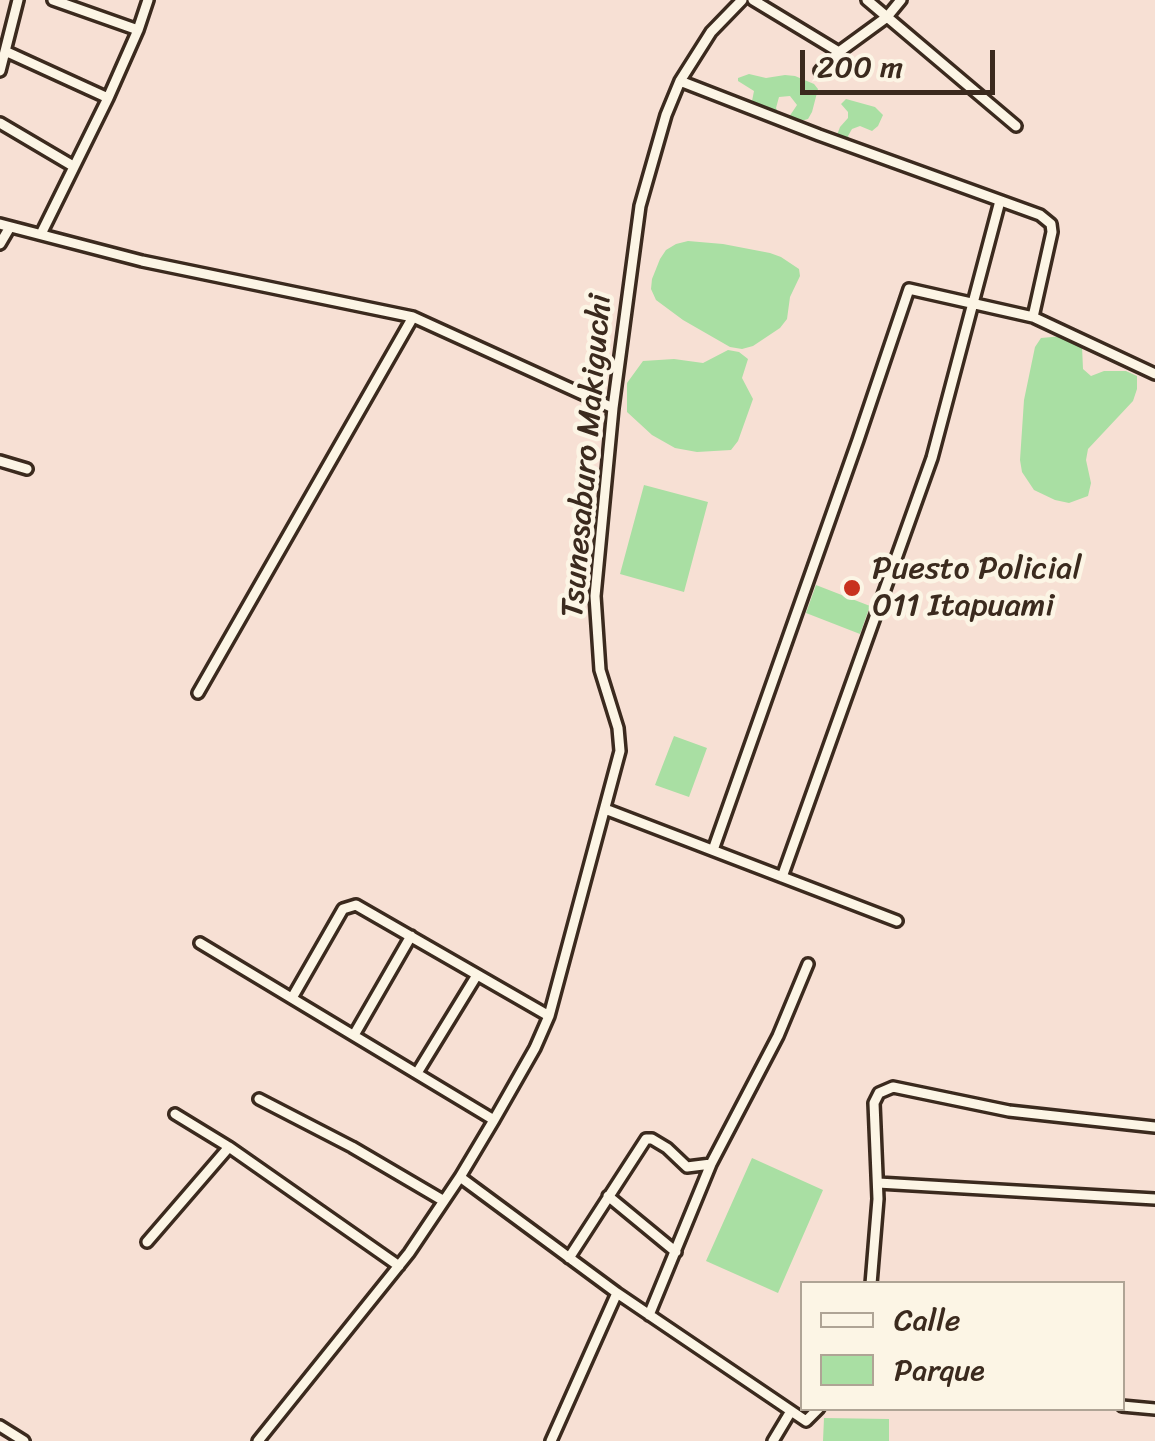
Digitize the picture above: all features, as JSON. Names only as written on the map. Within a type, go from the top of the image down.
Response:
[{"type":"street","points":[[0,71],[18,0]]},
{"type":"street","points":[[53,0],[138,30]]},
{"type":"street","points":[[41,234],[108,98],[148,0]]},
{"type":"street","name":"Tsunesaburo Makiguchi","points":[[258,1441],[399,1266],[444,1201],[494,1120],[549,1016],[619,758],[615,715],[600,670],[595,596],[613,408],[640,206],[680,81],[711,32],[742,0]]},
{"type":"street","points":[[753,0],[839,52]]},
{"type":"street","points":[[867,0],[1016,126]]},
{"type":"street","points":[[820,71],[887,17],[901,0]]},
{"type":"street","points":[[5,51],[108,98]]},
{"type":"street","points":[[680,81],[1040,215],[1052,232],[1032,317]]},
{"type":"street","points":[[0,123],[73,166]]},
{"type":"street","points":[[782,878],[932,458],[1000,202]]},
{"type":"street","points":[[0,244],[5,226],[142,261],[413,317],[613,408]]},
{"type":"street","points":[[713,850],[909,289],[1032,317],[1155,374]]},
{"type":"street","points":[[198,692],[413,317]]},
{"type":"street","points":[[0,461],[28,470]]},
{"type":"street","points":[[605,809],[897,921]]},
{"type":"street","points":[[292,998],[350,905],[361,906],[549,1016]]},
{"type":"street","points":[[354,1036],[411,936]]},
{"type":"street","points":[[200,943],[494,1120]]},
{"type":"street","points":[[649,1315],[711,1164],[778,1036],[808,964]]},
{"type":"street","points":[[417,1073],[477,974]]},
{"type":"street","points":[[871,1281],[878,1183],[874,1103],[878,1093],[894,1087],[1009,1111],[1155,1128]]},
{"type":"street","points":[[259,1099],[444,1201]]},
{"type":"street","points":[[175,1114],[229,1147],[399,1266]]},
{"type":"street","points":[[568,1258],[646,1139],[667,1148],[687,1167],[711,1164]]},
{"type":"street","points":[[147,1242],[229,1147]]},
{"type":"street","points":[[460,1177],[568,1258],[792,1412],[806,1421],[817,1411]]},
{"type":"street","points":[[878,1183],[1155,1200]]},
{"type":"street","points":[[608,1196],[676,1252]]},
{"type":"street","points":[[551,1441],[617,1292]]},
{"type":"street","points":[[1125,1406],[1155,1408]]},
{"type":"street","points":[[773,1441],[792,1412]]},
{"type":"street","points":[[2,1431],[24,1441]]},
{"type":"green space","points":[[749,74],[766,78],[795,76],[814,84],[818,89],[808,119],[797,122],[789,117],[797,105],[790,96],[779,97],[779,114],[774,117],[757,111],[752,101],[754,91],[738,81]]},
{"type":"green space","points":[[846,99],[875,107],[883,115],[872,131],[860,126],[852,129],[848,136],[852,144],[837,135],[848,118],[841,104]]},
{"type":"green space","points":[[688,241],[770,253],[799,269],[787,319],[780,328],[753,346],[730,347],[656,300],[651,289],[660,259],[666,250]]},
{"type":"green space","points":[[1063,336],[1082,346],[1083,369],[1091,376],[1104,371],[1126,371],[1137,376],[1133,401],[1088,449],[1088,496],[1069,503],[1034,490],[1022,472],[1020,460],[1024,400],[1035,347],[1041,338]]},
{"type":"green space","points":[[728,350],[748,359],[742,378],[753,399],[731,450],[697,452],[675,448],[652,435],[627,412],[627,383],[643,361],[674,359],[703,363]]},
{"type":"green space","points":[[644,485],[708,502],[684,592],[620,574]]},
{"type":"green space","points":[[816,585],[870,606],[860,634],[806,613]]},
{"type":"green space","points":[[674,736],[707,748],[689,797],[655,785]]},
{"type":"green space","points":[[752,1158],[823,1190],[778,1293],[706,1261]]},
{"type":"green space","points":[[824,1418],[889,1419],[889,1441],[823,1441]]},
{"type":"place","name":"Puesto Policial 011 Itapuami","points":[[852,588]]}]
